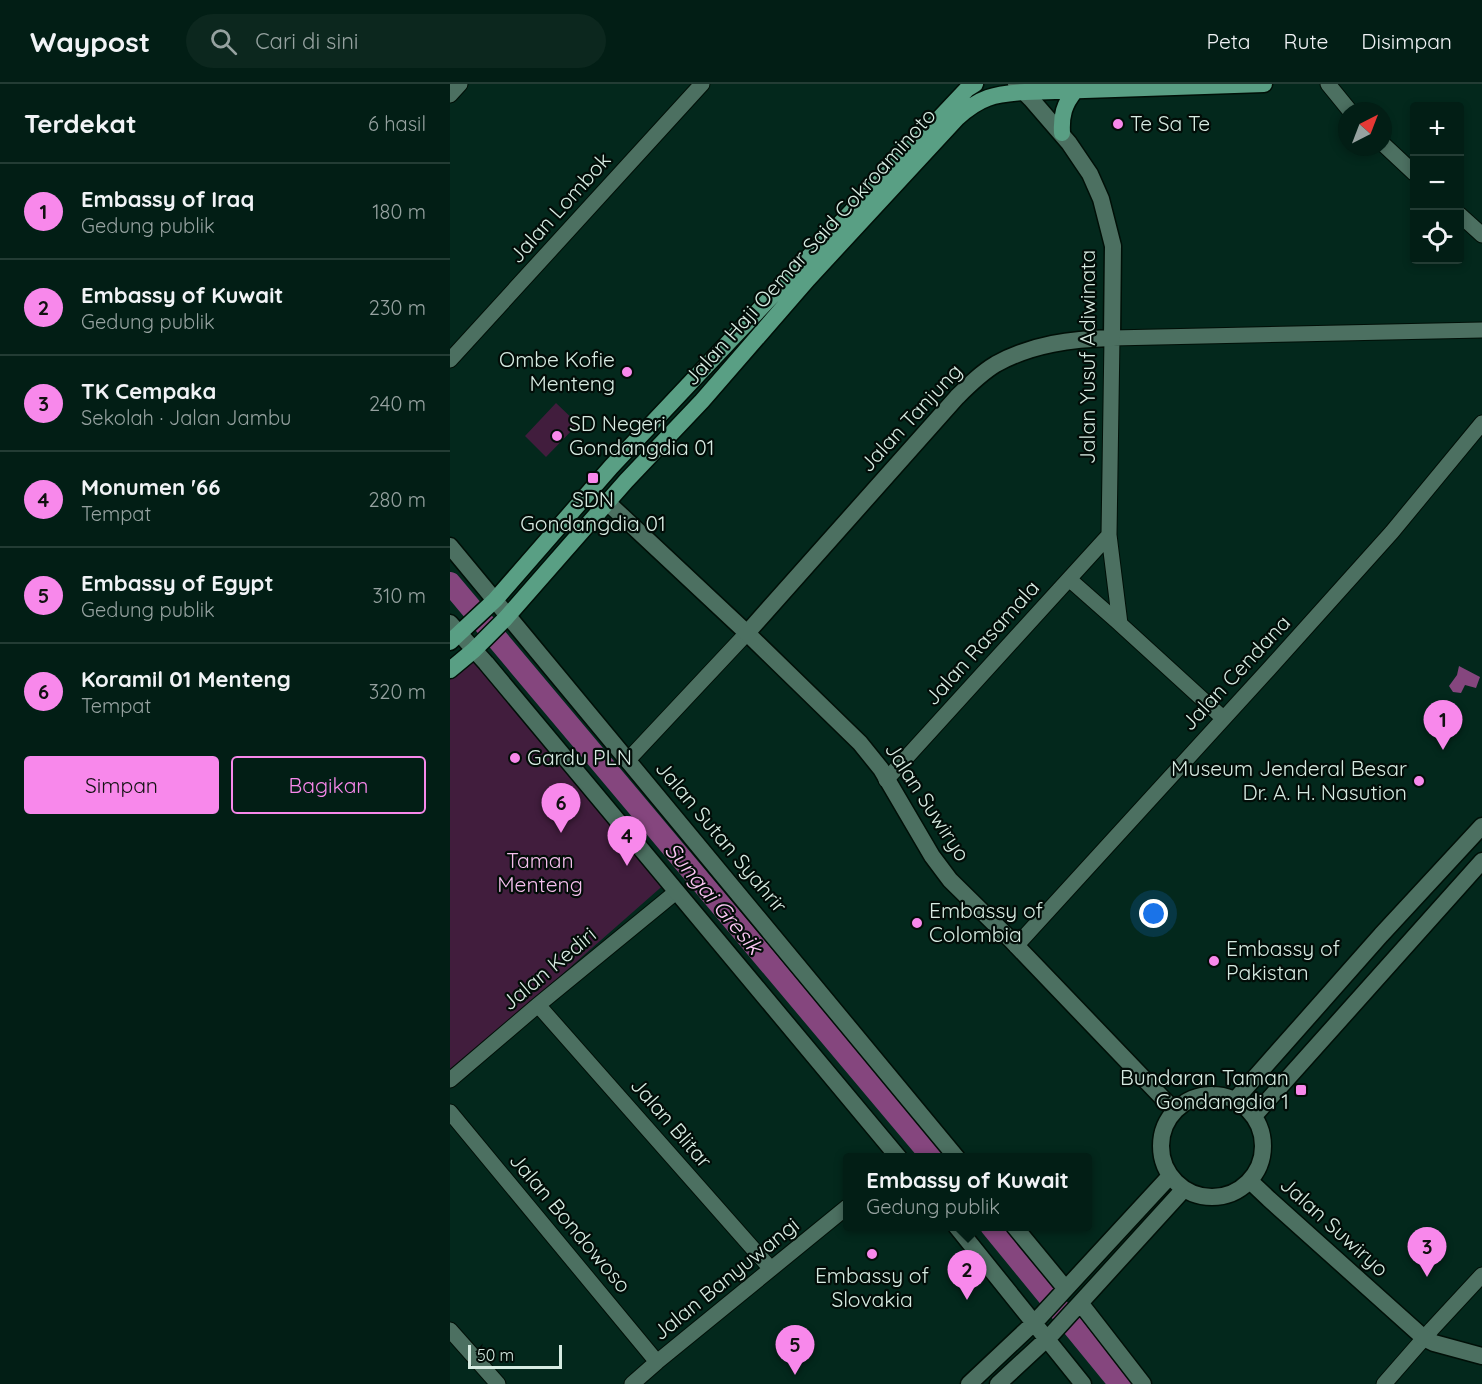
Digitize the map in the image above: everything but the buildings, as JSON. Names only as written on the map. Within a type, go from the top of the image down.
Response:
[{"type":"main road","name":"Jalan Haji Oemar Said Cokroaminoto","points":[[450,670],[507,617],[607,502],[702,400],[808,279],[968,107],[982,99],[1020,88],[1075,91],[1264,84]]},
{"type":"main road","name":"Jalan Haji Oemar Said Cokroaminoto","points":[[455,632],[493,602],[611,467],[970,86]]},
{"type":"main road","points":[[1062,133],[1063,110],[1075,91]]},
{"type":"street","points":[[450,95],[460,84]]},
{"type":"street","name":"Jalan Lombok","points":[[450,360],[702,84]]},
{"type":"street","points":[[1328,84],[1343,102]]},
{"type":"street","name":"Jalan Yusuf Adiwinata","points":[[1020,88],[1062,133],[1090,174],[1101,199],[1113,246],[1109,536],[1120,624]]},
{"type":"street","points":[[1392,152],[1410,169]]},
{"type":"street","points":[[1464,219],[1482,236]]},
{"type":"street","name":"Jalan Tanjung","points":[[628,760],[747,633],[957,397],[996,364],[1027,350],[1057,342],[1112,338],[1482,330]]},
{"type":"street","name":"Jalan Cendana","points":[[1016,945],[1392,532],[1482,423]]},
{"type":"street","name":"Jalan Suwiryo","points":[[607,502],[860,742],[881,769],[932,856],[950,880],[1016,945],[1174,1110]]},
{"type":"street","name":"Jalan Rasamala","points":[[886,780],[1109,536]]},
{"type":"street","name":"Jalan Sutan Syahrir","points":[[450,546],[493,602],[628,760],[953,1153]]},
{"type":"street","points":[[1069,579],[1223,718]]},
{"type":"street","points":[[455,632],[476,648],[676,892],[895,1153]]},
{"type":"street","points":[[1235,1100],[1482,826]]},
{"type":"street","points":[[1254,1116],[1482,861]]},
{"type":"street","name":"Jalan Kediri","points":[[450,1080],[676,892]]},
{"type":"street","points":[[1420,893],[1438,909]]},
{"type":"street","name":"Jalan Blitar","points":[[538,1005],[771,1269]]},
{"type":"street","points":[[1203,1095],[1220,1095],[1235,1100],[1254,1116],[1263,1137],[1264,1149],[1262,1160],[1250,1181],[1239,1190],[1226,1196],[1211,1197],[1197,1195],[1184,1189],[1170,1176],[1162,1160],[1160,1142],[1164,1125],[1174,1110],[1187,1100],[1203,1095]]},
{"type":"street","name":"Jalan Bondowoso","points":[[450,1112],[657,1362]]},
{"type":"street","points":[[969,1384],[1035,1321],[1170,1176]]},
{"type":"street","name":"Jalan Suwiryo","points":[[1250,1181],[1424,1338],[1434,1343],[1482,1356]]},
{"type":"street","points":[[998,1384],[1078,1307],[1184,1189]]},
{"type":"street","name":"Jalan Banyuwangi","points":[[632,1384],[843,1210]]},
{"type":"street","points":[[959,1231],[1049,1337],[1083,1384]]},
{"type":"street","points":[[1017,1231],[1062,1291]]},
{"type":"street","points":[[1384,1384],[1482,1275]]},
{"type":"street","points":[[1078,1307],[1143,1384]]},
{"type":"street","points":[[450,1330],[498,1384]]},
{"type":"green space","points":[[556,403],[578,424],[546,457],[525,436]]},
{"type":"green space","name":"Taman Menteng","points":[[472,656],[667,882],[450,1073],[450,675]]},
{"type":"shaded area","points":[[1459,666],[1480,677],[1476,688],[1465,685],[1461,693],[1453,692],[1449,686],[1457,675]]},
{"type":"waterway","name":"Sungai Gresik","points":[[450,583],[929,1153]]},
{"type":"waterway","name":"Sungai Gresik","points":[[995,1231],[1120,1384]]},
{"type":"place","name":"Te Sa Te","points":[[1118,124]]},
{"type":"place","name":"Ombe Kofie Menteng","points":[[627,372]]},
{"type":"place","name":"SD Negeri Gondangdia 01","points":[[557,436]]},
{"type":"place","name":"SDN Gondangdia 01","points":[[593,478]]},
{"type":"place","name":"Embassy of Iraq","points":[[1443,750]]},
{"type":"place","name":"Gardu PLN","points":[[515,758]]},
{"type":"place","name":"Museum Jenderal Besar Dr. A. H. Nasution","points":[[1419,781]]},
{"type":"place","name":"Koramil 01 Menteng","points":[[561,833]]},
{"type":"place","name":"Monumen '66","points":[[627,866]]},
{"type":"place","name":"Embassy of Colombia","points":[[917,923]]},
{"type":"place","name":"Embassy of Pakistan","points":[[1214,961]]},
{"type":"place","name":"Bundaran Taman Gondangdia 1","points":[[1301,1090]]},
{"type":"place","name":"Embassy of Slovakia","points":[[872,1254]]},
{"type":"place","name":"TK Cempaka","points":[[1427,1277]]},
{"type":"place","name":"Embassy of Kuwait","points":[[967,1300]]},
{"type":"place","name":"Embassy of Egypt","points":[[795,1375]]}]
